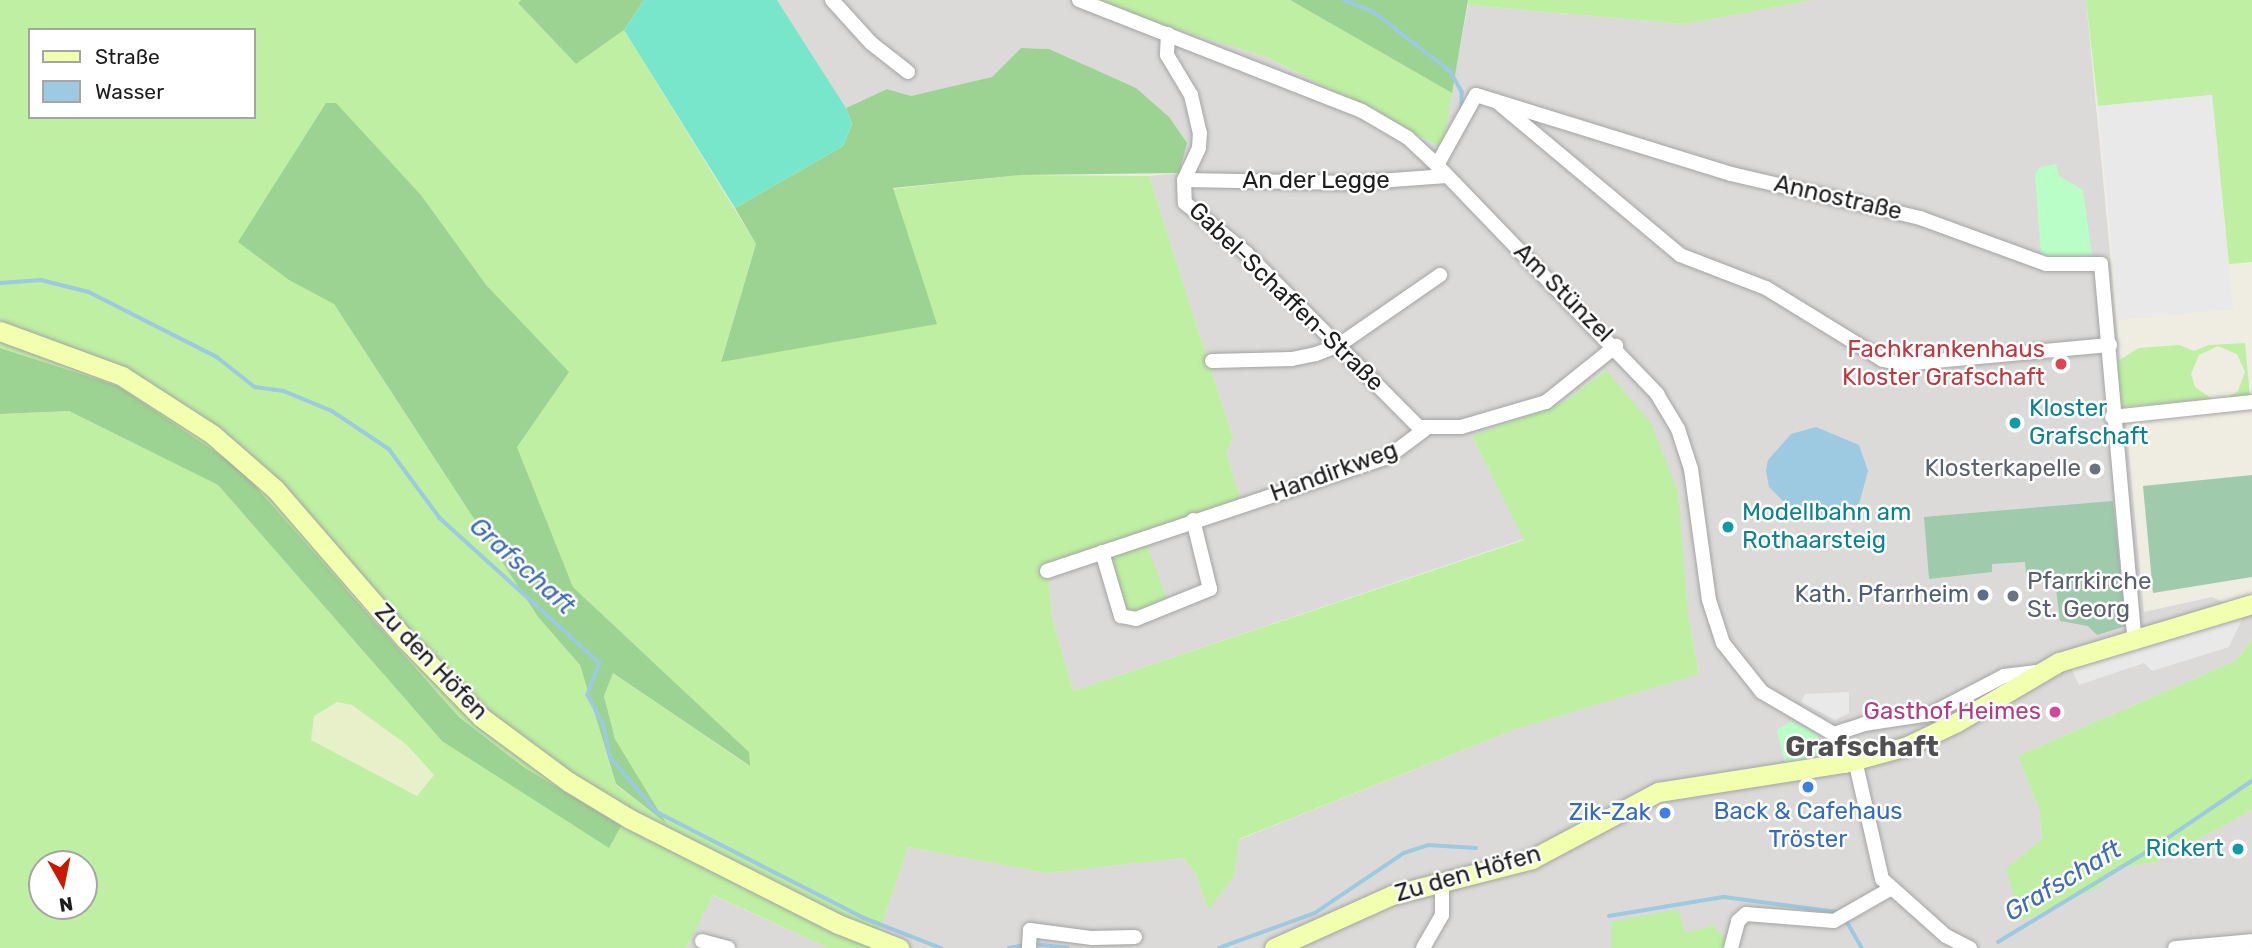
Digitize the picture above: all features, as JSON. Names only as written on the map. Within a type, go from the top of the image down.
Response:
[{"type":"street","points":[[832,0],[871,43],[908,72]]},
{"type":"street","name":"Am Stünzel","points":[[1079,0],[1362,111],[1398,131],[1437,164],[1616,346],[1657,394],[1681,438],[1694,486],[1709,600],[1723,643],[1762,692],[1834,734]]},
{"type":"street","name":"Gabel-Schaffen-Straße","points":[[1168,34],[1167,55],[1191,95],[1200,133],[1199,148],[1184,180],[1184,199],[1189,208],[1246,253],[1424,430]]},
{"type":"street","points":[[1437,164],[1476,95],[1491,99],[1680,255],[1766,288],[1882,360],[1903,364],[2110,345]]},
{"type":"street","name":"Annostraße","points":[[1491,99],[1713,169],[1920,218],[2046,264],[2099,263],[2104,267],[2112,417],[2134,636]]},
{"type":"street","name":"An der Legge","points":[[1184,180],[1351,183],[1447,176]]},
{"type":"street","points":[[1212,361],[1292,359],[1339,345],[1440,275]]},
{"type":"street","name":"Zu den Höfen","points":[[0,331],[122,376],[212,434],[275,489],[405,639],[481,717],[569,782],[630,819],[838,924],[899,948]]},
{"type":"street","name":"Handirkweg","points":[[1047,571],[1192,520],[1388,457],[1424,430],[1461,427],[1546,402],[1616,346]]},
{"type":"street","points":[[2112,417],[2252,402]]},
{"type":"street","points":[[1102,552],[1121,616],[1136,619],[1210,589],[1192,520]]},
{"type":"street","name":"Zu den Höfen","points":[[1274,948],[1379,900],[1540,856],[1625,806],[1665,790],[1850,762],[1929,737],[2039,673],[2134,636],[2252,604]]},
{"type":"street","points":[[1970,948],[1947,936],[1890,889],[1877,866],[1850,762],[1834,734],[1864,724],[1931,714],[2004,676],[2039,673]]},
{"type":"street","points":[[1423,948],[1442,915],[1442,882]]},
{"type":"street","points":[[1731,948],[1738,921],[1751,913],[1843,918],[1890,889]]},
{"type":"street","points":[[1030,943],[1030,930],[1092,938],[1135,937]]},
{"type":"street","points":[[702,940],[728,948]]},
{"type":"street","points":[[2175,948],[2252,941]]},
{"type":"shaded area","points":[[777,0],[1085,0],[1269,58],[1441,148],[1468,5],[1685,24],[1813,0],[2086,0],[2144,612],[2212,597],[2252,615],[2252,639],[2237,660],[2018,756],[2039,809],[2042,839],[2100,886],[2114,869],[2155,862],[2252,810],[2252,948],[874,948],[908,847],[1046,873],[1184,858],[1196,875],[1208,909],[1234,876],[1238,840],[1516,729],[1699,674],[1688,615],[1605,370],[1566,401],[1472,436],[1524,539],[1073,691],[1052,617],[1048,574],[1242,507],[1226,452],[1233,438],[1149,176],[1179,173],[1090,68],[1048,49],[1021,48],[992,77],[951,90],[911,96],[887,89],[846,108]]},
{"type":"shaded area","points":[[2212,95],[2233,309],[2119,320],[2098,106]]},
{"type":"shaded area","points":[[2244,615],[2229,647],[2152,671],[2144,663],[2079,685],[2071,668]]},
{"type":"shaded area","points":[[1849,692],[1849,713],[1835,720],[1801,702],[1805,694]]},
{"type":"shaded area","points":[[712,895],[829,948],[686,948]]},
{"type":"green space","points":[[0,0],[521,0],[518,3],[576,64],[624,30],[756,244],[721,361],[892,189],[1021,175],[1149,176],[1233,438],[1226,452],[1243,508],[1146,541],[1168,603],[1135,615],[1124,610],[1111,557],[1048,574],[1052,617],[1073,691],[1524,540],[1472,436],[1566,401],[1606,370],[1651,423],[1678,492],[1688,615],[1699,674],[1516,729],[1239,839],[1234,876],[1208,910],[1196,875],[1184,858],[1046,873],[908,847],[874,948],[829,948],[713,895],[686,948],[0,948],[0,414],[69,411],[218,485],[442,741],[525,768],[459,717],[351,593],[118,386],[0,348]],"holes":[[[336,104],[421,195],[487,286],[517,447],[573,587],[749,752],[749,766],[613,673],[604,696],[615,739],[664,821],[616,785],[580,665],[538,617],[334,304]],[[337,702],[352,705],[407,745],[434,775],[417,796],[311,740],[314,716]]]},
{"type":"green space","points":[[521,0],[644,0],[624,30],[576,64],[518,3]]},
{"type":"green space","points":[[644,0],[777,0],[846,108],[852,124],[843,146],[735,208],[624,30]]},
{"type":"green space","points":[[1085,0],[1290,0],[1452,93],[1442,148],[1269,58]]},
{"type":"green space","points":[[1290,0],[1468,0],[1452,93]]},
{"type":"green space","points":[[1468,0],[1813,0],[1685,24],[1468,5]]},
{"type":"green space","points":[[2086,0],[2252,0],[2252,262],[2229,264],[2212,95],[2098,106]]},
{"type":"green space","points":[[1021,48],[1049,49],[1136,88],[1169,117],[1187,143],[1179,173],[1021,175],[893,188],[937,324],[721,362],[756,244],[735,208],[843,146],[852,124],[846,108],[887,89],[911,96],[992,77]]},
{"type":"green space","points":[[326,103],[336,103],[421,195],[487,286],[569,372],[517,447],[573,587],[749,752],[750,766],[613,673],[604,696],[615,739],[666,823],[616,784],[580,665],[538,617],[334,304],[289,280],[238,242]]},
{"type":"green space","points":[[2056,164],[2059,176],[2083,190],[2092,255],[2063,260],[2041,256],[2035,174],[2040,167]]},
{"type":"green space","points":[[2245,343],[2250,397],[2226,399],[2238,391],[2245,372],[2237,354],[2218,346],[2199,355],[2191,374],[2195,387],[2212,399],[2119,407],[2116,362],[2139,348],[2179,345],[2194,351],[2209,345]]},
{"type":"green space","points":[[0,348],[118,386],[239,468],[459,717],[525,768],[621,826],[609,848],[442,741],[218,485],[69,411],[0,414]]},
{"type":"green space","points":[[2252,475],[2252,577],[2153,593],[2143,486]]},
{"type":"green space","points":[[2113,501],[2126,626],[2097,635],[2088,626],[2060,621],[2055,581],[2027,582],[2025,562],[1992,564],[1992,572],[1929,579],[1924,517]]},
{"type":"green space","points":[[2252,639],[2252,810],[2155,862],[2114,869],[2101,886],[2021,921],[2006,869],[2042,839],[2039,809],[2018,756],[2237,660]]},
{"type":"green space","points":[[337,702],[352,705],[407,745],[434,776],[417,796],[311,740],[314,716]]},
{"type":"green space","points":[[1791,721],[1818,735],[1821,754],[1788,763],[1784,759],[1777,730]]},
{"type":"green space","points":[[1678,909],[1685,933],[1713,926],[1727,941],[1726,948],[1611,948],[1611,922]]},
{"type":"water","points":[[1816,427],[1859,445],[1868,471],[1859,504],[1822,516],[1803,514],[1785,503],[1769,487],[1766,471],[1768,460],[1791,434]]},
{"type":"waterway","points":[[1344,0],[1374,12],[1451,72],[1462,92],[1462,109]]},
{"type":"waterway","name":"Grafschaft","points":[[0,283],[41,280],[89,292],[217,357],[255,387],[284,391],[332,411],[389,449],[440,518],[600,663],[588,695],[603,723],[611,758],[657,812],[864,918],[941,948]]},
{"type":"waterway","name":"Grafschaft","points":[[1998,942],[2150,850],[2252,781]]},
{"type":"waterway","name":"Grafschaft","points":[[1219,948],[1315,913],[1404,853],[1428,845],[1476,848]]},
{"type":"waterway","name":"Grafschaft","points":[[1609,916],[1724,897],[1838,912]]},
{"type":"waterway","name":"Grafschaft","points":[[1846,920],[1862,948]]},
{"type":"waterway","name":"Grafschaft","points":[[1032,944],[1068,948]]},
{"type":"waterway","name":"Grafschaft","points":[[1009,948],[1024,945]]},
{"type":"place","name":"Fachkrankenhaus Kloster Grafschaft","points":[[2061,364]]},
{"type":"place","name":"Kloster Grafschaft","points":[[2015,423]]},
{"type":"place","name":"Klosterkapelle","points":[[2095,469]]},
{"type":"place","name":"Modellbahn am Rothaarsteig","points":[[1728,527]]},
{"type":"place","name":"Kath. Pfarrheim","points":[[1983,595]]},
{"type":"place","name":"Pfarrkirche St. Georg","points":[[2013,596]]},
{"type":"place","name":"Gasthof Heimes","points":[[2055,712]]},
{"type":"place","name":"Back & Cafehaus Tröster","points":[[1808,787]]},
{"type":"place","name":"Zik-Zak","points":[[1665,813]]},
{"type":"place","name":"Rickert","points":[[2238,849]]},
{"type":"district","name":"Grafschaft","points":[[1862,747]]}]
